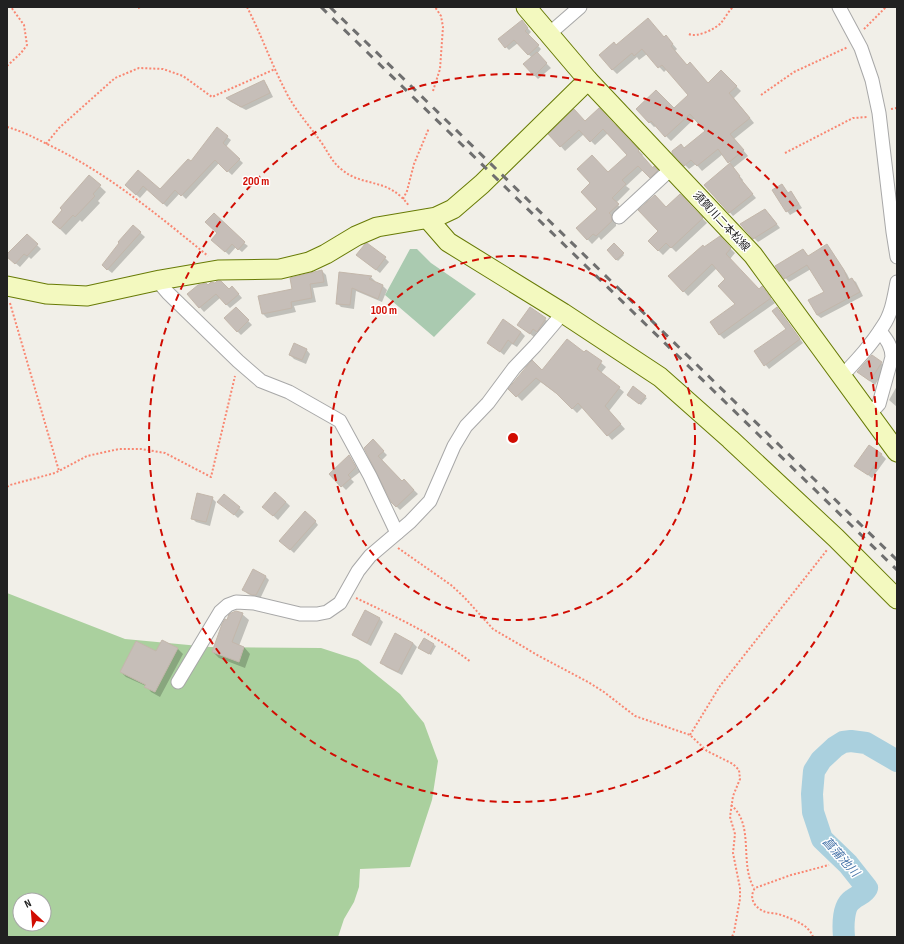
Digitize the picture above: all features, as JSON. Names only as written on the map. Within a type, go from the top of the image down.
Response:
[{"type":"street","name":"須賀川二本松線","points":[[526,7],[588,80],[753,255],[897,452]]},
{"type":"street","points":[[549,34],[580,7]]},
{"type":"street","points":[[840,7],[856,39],[872,80],[879,117],[897,257]]},
{"type":"street","points":[[8,294],[87,296],[160,280],[221,270],[280,269],[293,267],[309,262],[356,236],[377,227],[444,214],[453,209],[482,184],[496,168],[511,156],[588,80]]},
{"type":"street","points":[[619,217],[672,168]]},
{"type":"street","points":[[423,219],[448,242],[563,313],[660,377],[730,439],[836,538],[897,599]]},
{"type":"street","points":[[160,280],[162,286],[168,293],[241,364],[261,381],[289,392],[340,421],[370,476],[397,533]]},
{"type":"street","points":[[842,376],[859,358],[884,325],[891,310],[897,282]]},
{"type":"street","points":[[178,682],[220,612],[228,605],[236,602],[254,603],[300,614],[317,614],[327,612],[340,603],[358,571],[370,556],[410,522],[430,501],[454,446],[466,426],[488,403],[514,368],[563,313]]},
{"type":"street","points":[[870,414],[879,404],[892,357],[892,350],[880,331]]},
{"type":"path","points":[[7,66],[27,45],[24,25],[11,7]]},
{"type":"path","points":[[247,7],[284,90],[322,143],[333,162],[354,178],[392,189],[423,219]]},
{"type":"path","points":[[433,91],[440,69],[443,27],[441,16],[435,7]]},
{"type":"path","points":[[689,34],[692,36],[700,35],[721,23],[733,7]]},
{"type":"path","points":[[761,95],[794,72],[856,39],[886,7]]},
{"type":"path","points":[[46,144],[60,128],[115,78],[139,68],[163,69],[183,76],[212,97],[275,69]]},
{"type":"path","points":[[785,153],[854,118],[879,117]]},
{"type":"path","points":[[7,127],[21,130],[75,158],[122,189],[165,221],[214,261],[221,270]]},
{"type":"path","points":[[403,199],[407,191],[414,164],[429,128]]},
{"type":"path","points":[[8,294],[60,471]]},
{"type":"path","points":[[7,487],[60,471],[87,456],[119,449],[141,449],[165,453],[211,477],[235,374],[241,364]]},
{"type":"path","points":[[397,533],[398,548],[455,589],[492,629],[588,682],[604,692],[635,716],[690,735],[706,751],[734,764],[739,770],[740,779],[733,796],[730,817],[735,834],[733,853],[738,874],[740,893],[736,925],[732,937]]},
{"type":"path","points":[[690,735],[720,686],[836,538]]},
{"type":"path","points":[[346,593],[421,629],[451,647],[471,662]]},
{"type":"path","points":[[732,805],[740,815],[743,824],[747,847],[747,871],[754,888]]},
{"type":"path","points":[[813,937],[805,926],[788,918],[762,911],[752,900],[751,893],[754,888],[791,875],[829,865]]},
{"type":"green space","points":[[410,249],[417,249],[431,263],[476,294],[434,337],[385,295]]},
{"type":"green space","points":[[7,593],[125,639],[210,647],[321,648],[358,660],[400,694],[424,723],[438,761],[432,800],[410,867],[360,869],[359,887],[354,902],[344,919],[338,937],[7,937]]},
{"type":"building","points":[[648,18],[664,37],[666,35],[673,44],[671,46],[687,65],[690,62],[708,83],[721,70],[737,86],[729,93],[750,118],[730,134],[744,150],[728,163],[718,149],[697,166],[691,160],[684,166],[672,153],[672,151],[681,144],[684,148],[705,131],[690,114],[665,137],[651,121],[649,123],[636,109],[656,90],[674,108],[688,95],[662,65],[658,68],[642,49],[634,56],[632,53],[612,70],[599,55],[614,42],[616,45]]},
{"type":"building","points":[[522,20],[528,28],[525,31],[539,45],[528,55],[514,40],[505,48],[498,39]]},
{"type":"building","points":[[537,52],[547,63],[534,76],[523,64]]},
{"type":"building","points":[[264,80],[270,93],[241,107],[226,98]]},
{"type":"building","points":[[599,108],[639,150],[638,151],[653,168],[654,166],[658,170],[650,178],[638,166],[622,180],[626,184],[612,198],[619,204],[609,213],[612,221],[596,236],[593,234],[587,240],[576,228],[597,209],[581,192],[590,183],[577,169],[592,155],[608,172],[627,155],[603,129],[590,142],[579,130],[560,147],[548,134],[574,109],[585,121]]},
{"type":"building","points":[[217,127],[228,136],[223,143],[240,159],[227,172],[215,160],[181,196],[175,190],[163,204],[143,186],[136,195],[125,185],[138,170],[160,189],[188,159],[191,161]]},
{"type":"building","points":[[730,163],[753,194],[729,213],[704,185]]},
{"type":"building","points":[[89,175],[101,185],[93,194],[95,196],[75,217],[73,215],[60,229],[52,222],[62,210],[60,208]]},
{"type":"building","points":[[782,184],[788,193],[791,191],[799,204],[786,212],[772,190]]},
{"type":"building","points":[[680,194],[703,218],[671,248],[666,243],[658,251],[648,241],[658,231],[638,210],[655,195],[666,207]]},
{"type":"building","points":[[765,209],[777,224],[753,239],[740,224]]},
{"type":"building","points":[[214,213],[245,242],[238,250],[232,244],[225,252],[211,240],[217,233],[205,222]]},
{"type":"building","points":[[133,225],[141,232],[107,270],[102,265],[119,243],[118,242]]},
{"type":"building","points":[[27,234],[38,244],[27,256],[24,254],[15,264],[7,257],[7,254]]},
{"type":"building","points":[[720,236],[731,248],[726,254],[759,289],[762,286],[771,298],[719,335],[710,322],[735,304],[718,286],[725,279],[712,264],[683,292],[668,276],[703,245],[704,247]]},
{"type":"building","points":[[367,243],[386,257],[376,270],[356,255]]},
{"type":"building","points":[[614,243],[624,253],[616,260],[607,250]]},
{"type":"building","points":[[827,244],[844,270],[848,280],[852,278],[860,292],[817,315],[808,300],[824,292],[807,265],[784,279],[775,266],[803,249],[808,256]]},
{"type":"building","points":[[322,270],[324,282],[310,284],[312,298],[291,302],[292,308],[262,314],[258,296],[292,289],[290,278]]},
{"type":"building","points":[[339,272],[372,276],[369,279],[383,285],[378,299],[352,288],[350,305],[336,304]]},
{"type":"building","points":[[217,281],[221,281],[229,289],[232,286],[239,294],[226,305],[216,294],[199,308],[187,294],[198,285],[206,283],[208,285],[211,282],[215,283]]},
{"type":"building","points":[[236,307],[249,320],[237,332],[224,318]]},
{"type":"building","points":[[530,307],[546,318],[537,332],[533,329],[530,334],[517,325]]},
{"type":"building","points":[[777,307],[800,339],[764,366],[754,351],[786,329],[772,311]]},
{"type":"building","points":[[503,319],[521,332],[513,344],[508,340],[500,352],[487,343]]},
{"type":"building","points":[[567,339],[584,352],[586,350],[602,361],[597,369],[620,387],[605,406],[621,424],[607,436],[578,403],[572,409],[556,393],[536,378],[516,397],[508,389],[532,360],[542,370]]},
{"type":"building","points":[[294,343],[307,349],[302,360],[289,355]]},
{"type":"building","points":[[872,355],[882,362],[870,381],[857,372]]},
{"type":"building","points":[[633,386],[646,396],[639,404],[627,395]]},
{"type":"building","points":[[373,439],[384,451],[378,456],[402,481],[404,479],[414,490],[396,507],[391,502],[364,448]]},
{"type":"building","points":[[869,445],[882,454],[868,475],[854,466]]},
{"type":"building","points":[[349,455],[356,467],[348,475],[351,478],[341,487],[329,474]]},
{"type":"building","points":[[275,492],[286,502],[273,516],[262,507]]},
{"type":"building","points":[[197,493],[213,497],[206,522],[191,519]]},
{"type":"building","points":[[224,494],[240,507],[234,515],[217,502]]},
{"type":"building","points":[[305,511],[316,521],[290,550],[279,541]]},
{"type":"building","points":[[253,569],[266,576],[256,595],[252,595],[242,590]]},
{"type":"building","points":[[365,610],[380,618],[367,643],[352,635]]},
{"type":"building","points":[[236,611],[243,613],[232,642],[244,647],[239,662],[212,652],[222,624],[225,619],[227,620],[229,614]]},
{"type":"building","points":[[395,633],[413,643],[398,672],[380,663]]},
{"type":"building","points":[[424,638],[434,644],[429,654],[418,648]]},
{"type":"building","points":[[162,640],[178,648],[155,692],[144,687],[146,685],[120,672],[136,641],[156,651]]},
{"type":"waterway","name":"菖蒲池川","points":[[844,937],[845,911],[849,903],[863,893],[867,888],[848,864],[822,839],[813,812],[812,794],[814,771],[821,760],[835,747],[843,742],[851,741],[866,743],[897,761]]},
{"type":"railway","points":[[321,7],[897,570]]},
{"type":"railway","points":[[330,7],[897,560]]}]
